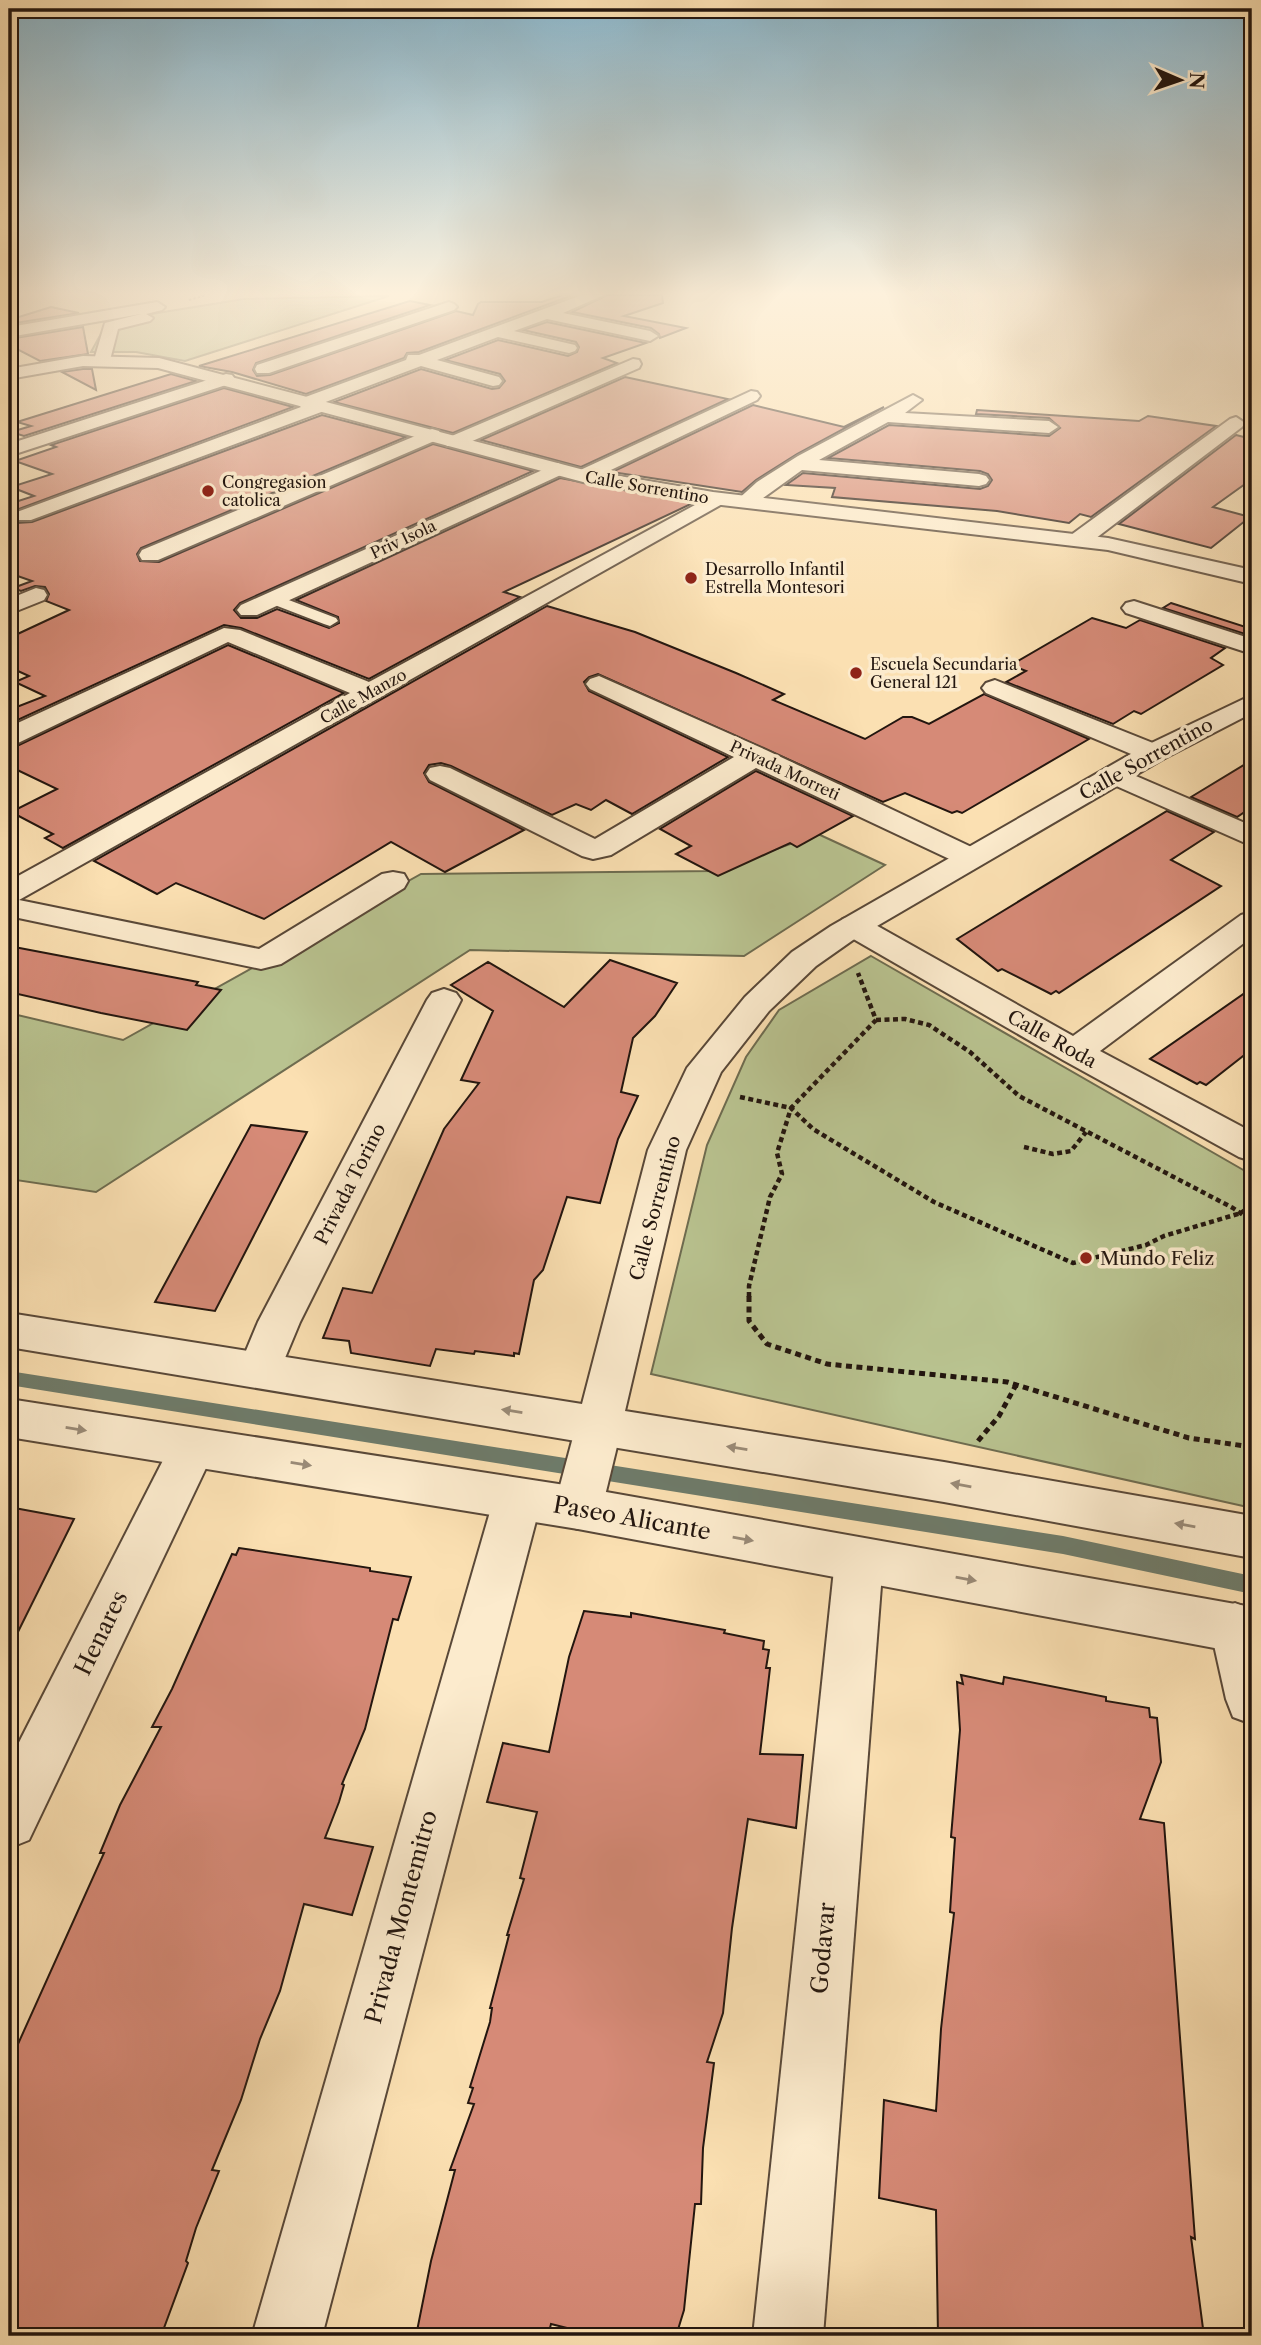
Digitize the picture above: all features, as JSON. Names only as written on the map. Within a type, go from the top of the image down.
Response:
[{"type":"street","points":[[9,450],[148,404]]},
{"type":"street","points":[[454,442],[540,404]]},
{"type":"street","points":[[583,476],[733,404]]},
{"type":"street","points":[[745,502],[761,488],[799,464],[906,404]]},
{"type":"street","points":[[24,516],[312,405]]},
{"type":"street","name":"Calle Sorrentino","points":[[312,405],[583,476],[717,499],[941,522],[1079,540],[1171,556],[1252,577]]},
{"type":"street","points":[[887,417],[1049,428]]},
{"type":"street","points":[[1079,540],[1236,423]]},
{"type":"street","points":[[150,555],[432,435]]},
{"type":"street","points":[[799,464],[979,480]]},
{"type":"street","name":"Priv Isola","points":[[250,610],[558,469]]},
{"type":"street","name":"Calle Manzo","points":[[9,894],[717,499]]},
{"type":"street","points":[[9,607],[36,595]]},
{"type":"street","points":[[1134,608],[1252,647]]},
{"type":"street","points":[[9,737],[224,635],[231,635],[370,692]]},
{"type":"street","name":"Privada Morreti","points":[[599,684],[971,858]]},
{"type":"street","points":[[995,688],[1153,753]]},
{"type":"street","name":"Calle Sorrentino","points":[[578,1508],[667,1150],[705,1068],[757,1004],[804,959],[848,929],[1153,753],[1252,702]]},
{"type":"street","points":[[440,774],[593,850],[600,849],[756,756]]},
{"type":"street","points":[[1115,775],[1252,837]]},
{"type":"street","points":[[9,907],[261,959],[269,957],[393,881]]},
{"type":"street","points":[[1075,1052],[1252,922]]},
{"type":"street","name":"Calle Roda","points":[[848,929],[1252,1147]]},
{"type":"street","name":"Privada Torino","points":[[260,1370],[279,1322],[444,1000]]},
{"type":"street","points":[[9,1329],[944,1482],[1252,1537]]},
{"type":"street","name":"Paseo Alicante","points":[[9,1418],[578,1508],[1244,1629]]},
{"type":"street","name":"Henares","points":[[9,1820],[193,1447]]},
{"type":"street","name":"Privada Montemitro","points":[[287,2336],[518,1498]]},
{"type":"street","name":"Godavar","points":[[788,2336],[859,1560]]},
{"type":"street","points":[[1244,1629],[1252,1699]]},
{"type":"lane","points":[[273,599],[330,621]]},
{"type":"path","points":[[848,929],[876,1020]]},
{"type":"path","points":[[1252,1221],[1019,1096],[970,1052],[929,1025],[905,1019],[876,1020],[791,1108],[777,1153],[782,1174],[770,1198],[749,1286],[749,1321],[767,1344],[827,1364],[1016,1385],[1189,1438],[1252,1447]]},
{"type":"path","points":[[729,1095],[791,1108],[813,1129],[910,1188],[1073,1263],[1146,1245],[1164,1236],[1241,1213],[1252,1205]]},
{"type":"path","points":[[1024,1147],[1053,1154],[1071,1151],[1086,1132]]},
{"type":"path","points":[[944,1482],[999,1416],[1016,1385]]},
{"type":"green space","points":[[818,834],[885,865],[744,956],[470,950],[96,1192],[9,1179],[9,1013],[123,1040],[421,874],[715,871]]},
{"type":"green space","points":[[871,956],[1252,1175],[1252,1508],[651,1374],[707,1145],[746,1057],[779,1010]]},
{"type":"building","points":[[73,404],[123,404],[24,436],[11,432],[31,426],[17,422]]},
{"type":"building","points":[[174,404],[284,404],[293,407],[16,510],[12,518],[17,523],[32,522],[322,415],[406,437],[141,548],[137,554],[140,561],[159,562],[433,444],[533,471],[240,603],[234,610],[241,618],[257,618],[277,609],[329,628],[339,623],[338,617],[296,600],[560,478],[693,503],[504,592],[520,597],[369,679],[241,628],[224,625],[9,724],[9,710],[45,696],[15,682],[29,676],[9,667],[9,638],[69,610],[46,601],[49,594],[45,587],[35,586],[21,591],[13,588],[32,581],[9,573],[9,504],[34,496],[11,487],[52,474],[15,461],[56,447],[51,445]]},
{"type":"building","points":[[343,404],[520,404],[453,433]]},
{"type":"building","points":[[562,404],[716,404],[581,467],[481,440]]},
{"type":"building","points":[[753,405],[844,427],[884,407],[797,454],[742,492],[612,472]]},
{"type":"building","points":[[977,410],[1139,421],[1148,416],[1216,426],[1091,517],[1080,514],[1069,523],[997,511],[832,497],[835,488],[786,485],[803,473],[980,489],[988,486],[992,480],[988,474],[980,471],[828,458],[889,425],[1049,436],[1060,428],[1049,418],[976,414]]},
{"type":"building","points":[[1236,435],[1252,439],[1252,479],[1213,507],[1250,517],[1211,548],[1119,524]]},
{"type":"building","points":[[1171,603],[1252,629],[1245,634],[1163,608]]},
{"type":"building","points":[[547,606],[635,632],[736,673],[784,694],[773,700],[865,739],[903,717],[912,717],[929,724],[984,694],[1089,739],[962,813],[952,813],[905,793],[883,802],[598,674],[584,682],[589,691],[728,757],[632,814],[606,800],[591,810],[576,804],[552,815],[451,766],[441,763],[429,765],[424,773],[429,782],[524,830],[445,872],[391,842],[264,919],[176,883],[157,894],[94,861]]},
{"type":"building","points":[[1092,618],[1126,628],[1140,620],[1225,648],[1211,658],[1223,665],[1141,714],[1134,711],[1113,724],[1006,682],[1026,671],[1011,665]]},
{"type":"building","points":[[228,645],[344,693],[63,848],[45,838],[53,834],[11,812],[57,789],[9,766],[9,747],[19,745]]},
{"type":"building","points":[[1252,760],[1252,807],[1237,817],[1191,797]]},
{"type":"building","points":[[756,771],[853,816],[797,847],[790,843],[718,876],[676,854],[691,846],[660,829]]},
{"type":"building","points":[[1167,811],[1214,832],[1171,860],[1221,886],[1059,993],[1056,991],[1051,994],[1002,969],[998,971],[957,939]]},
{"type":"building","points":[[9,946],[198,982],[196,985],[221,990],[187,1030],[101,1013],[9,992]]},
{"type":"building","points":[[610,960],[677,983],[655,1016],[633,1038],[621,1092],[638,1096],[618,1139],[600,1203],[567,1197],[543,1270],[534,1280],[519,1354],[514,1353],[514,1356],[475,1351],[474,1354],[436,1349],[430,1366],[351,1353],[349,1341],[323,1338],[343,1288],[372,1293],[444,1129],[479,1083],[461,1080],[493,1011],[451,985],[488,962],[564,1007]]},
{"type":"building","points":[[1252,988],[1252,1049],[1206,1085],[1200,1082],[1197,1084],[1150,1059]]},
{"type":"building","points":[[251,1125],[307,1132],[215,1311],[155,1302]]},
{"type":"building","points":[[9,1507],[74,1519],[9,1650]]},
{"type":"building","points":[[239,1548],[411,1577],[398,1620],[393,1619],[365,1729],[342,1784],[344,1785],[339,1802],[325,1838],[373,1847],[352,1915],[304,1904],[280,1991],[260,2039],[241,2100],[212,2170],[219,2171],[196,2228],[186,2261],[188,2263],[161,2336],[9,2336],[9,2064],[104,1853],[100,1853],[120,1805],[161,1727],[152,1727],[172,1689],[232,1554],[236,1555]]},
{"type":"building","points":[[584,1611],[631,1617],[631,1613],[725,1630],[724,1633],[764,1641],[763,1649],[769,1650],[766,1668],[770,1668],[760,1754],[803,1755],[796,1828],[748,1819],[723,2013],[707,2062],[714,2063],[703,2148],[701,2204],[695,2204],[684,2310],[676,2336],[599,2336],[551,2324],[548,2336],[416,2336],[431,2261],[455,2170],[450,2170],[474,2104],[468,2103],[473,2088],[470,2087],[490,2022],[490,2008],[507,1935],[524,1879],[520,1878],[537,1812],[487,1802],[503,1743],[549,1752],[569,1657]]},
{"type":"building","points":[[961,1675],[1003,1684],[1004,1677],[1106,1697],[1106,1701],[1149,1708],[1150,1717],[1157,1718],[1161,1762],[1140,1819],[1164,1823],[1195,2239],[1191,2237],[1204,2336],[938,2336],[936,2210],[879,2198],[884,2100],[936,2111],[941,2029],[954,1913],[950,1912],[955,1838],[951,1837],[960,1730],[957,1682],[963,1684]]},
{"type":"waterway","points":[[9,1378],[1063,1545],[1252,1585]]},
{"type":"place","name":"Congregasion catolica","points":[[208,491]]},
{"type":"place","name":"Desarrollo Infantil Estrella Montesori","points":[[691,578]]},
{"type":"place","name":"Escuela Secundaria General 121","points":[[856,673]]},
{"type":"place","name":"Mundo Feliz","points":[[1086,1258]]}]
